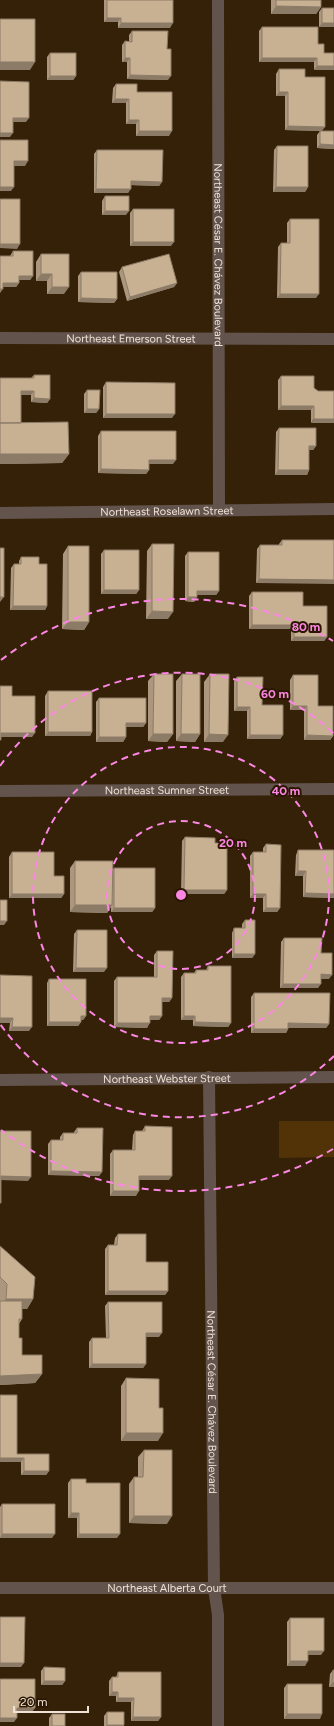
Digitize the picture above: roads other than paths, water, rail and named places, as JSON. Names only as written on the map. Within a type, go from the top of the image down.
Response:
[{"type":"street","name":"Northeast César E. Chávez Boulevard","points":[[218,0],[219,511]]},
{"type":"street","name":"Northeast Emerson Street","points":[[0,338],[334,339]]},
{"type":"street","name":"Northeast Roselawn Street","points":[[0,513],[334,509]]},
{"type":"street","name":"Northeast Sumner Street","points":[[0,791],[334,789]]},
{"type":"street","name":"Northeast Webster Street","points":[[0,1080],[334,1076]]},
{"type":"street","name":"Northeast César E. Chávez Boulevard","points":[[209,1077],[214,1588],[218,1615],[218,1726]]},
{"type":"street","name":"Northeast Alberta Court","points":[[0,1588],[334,1588]]}]
